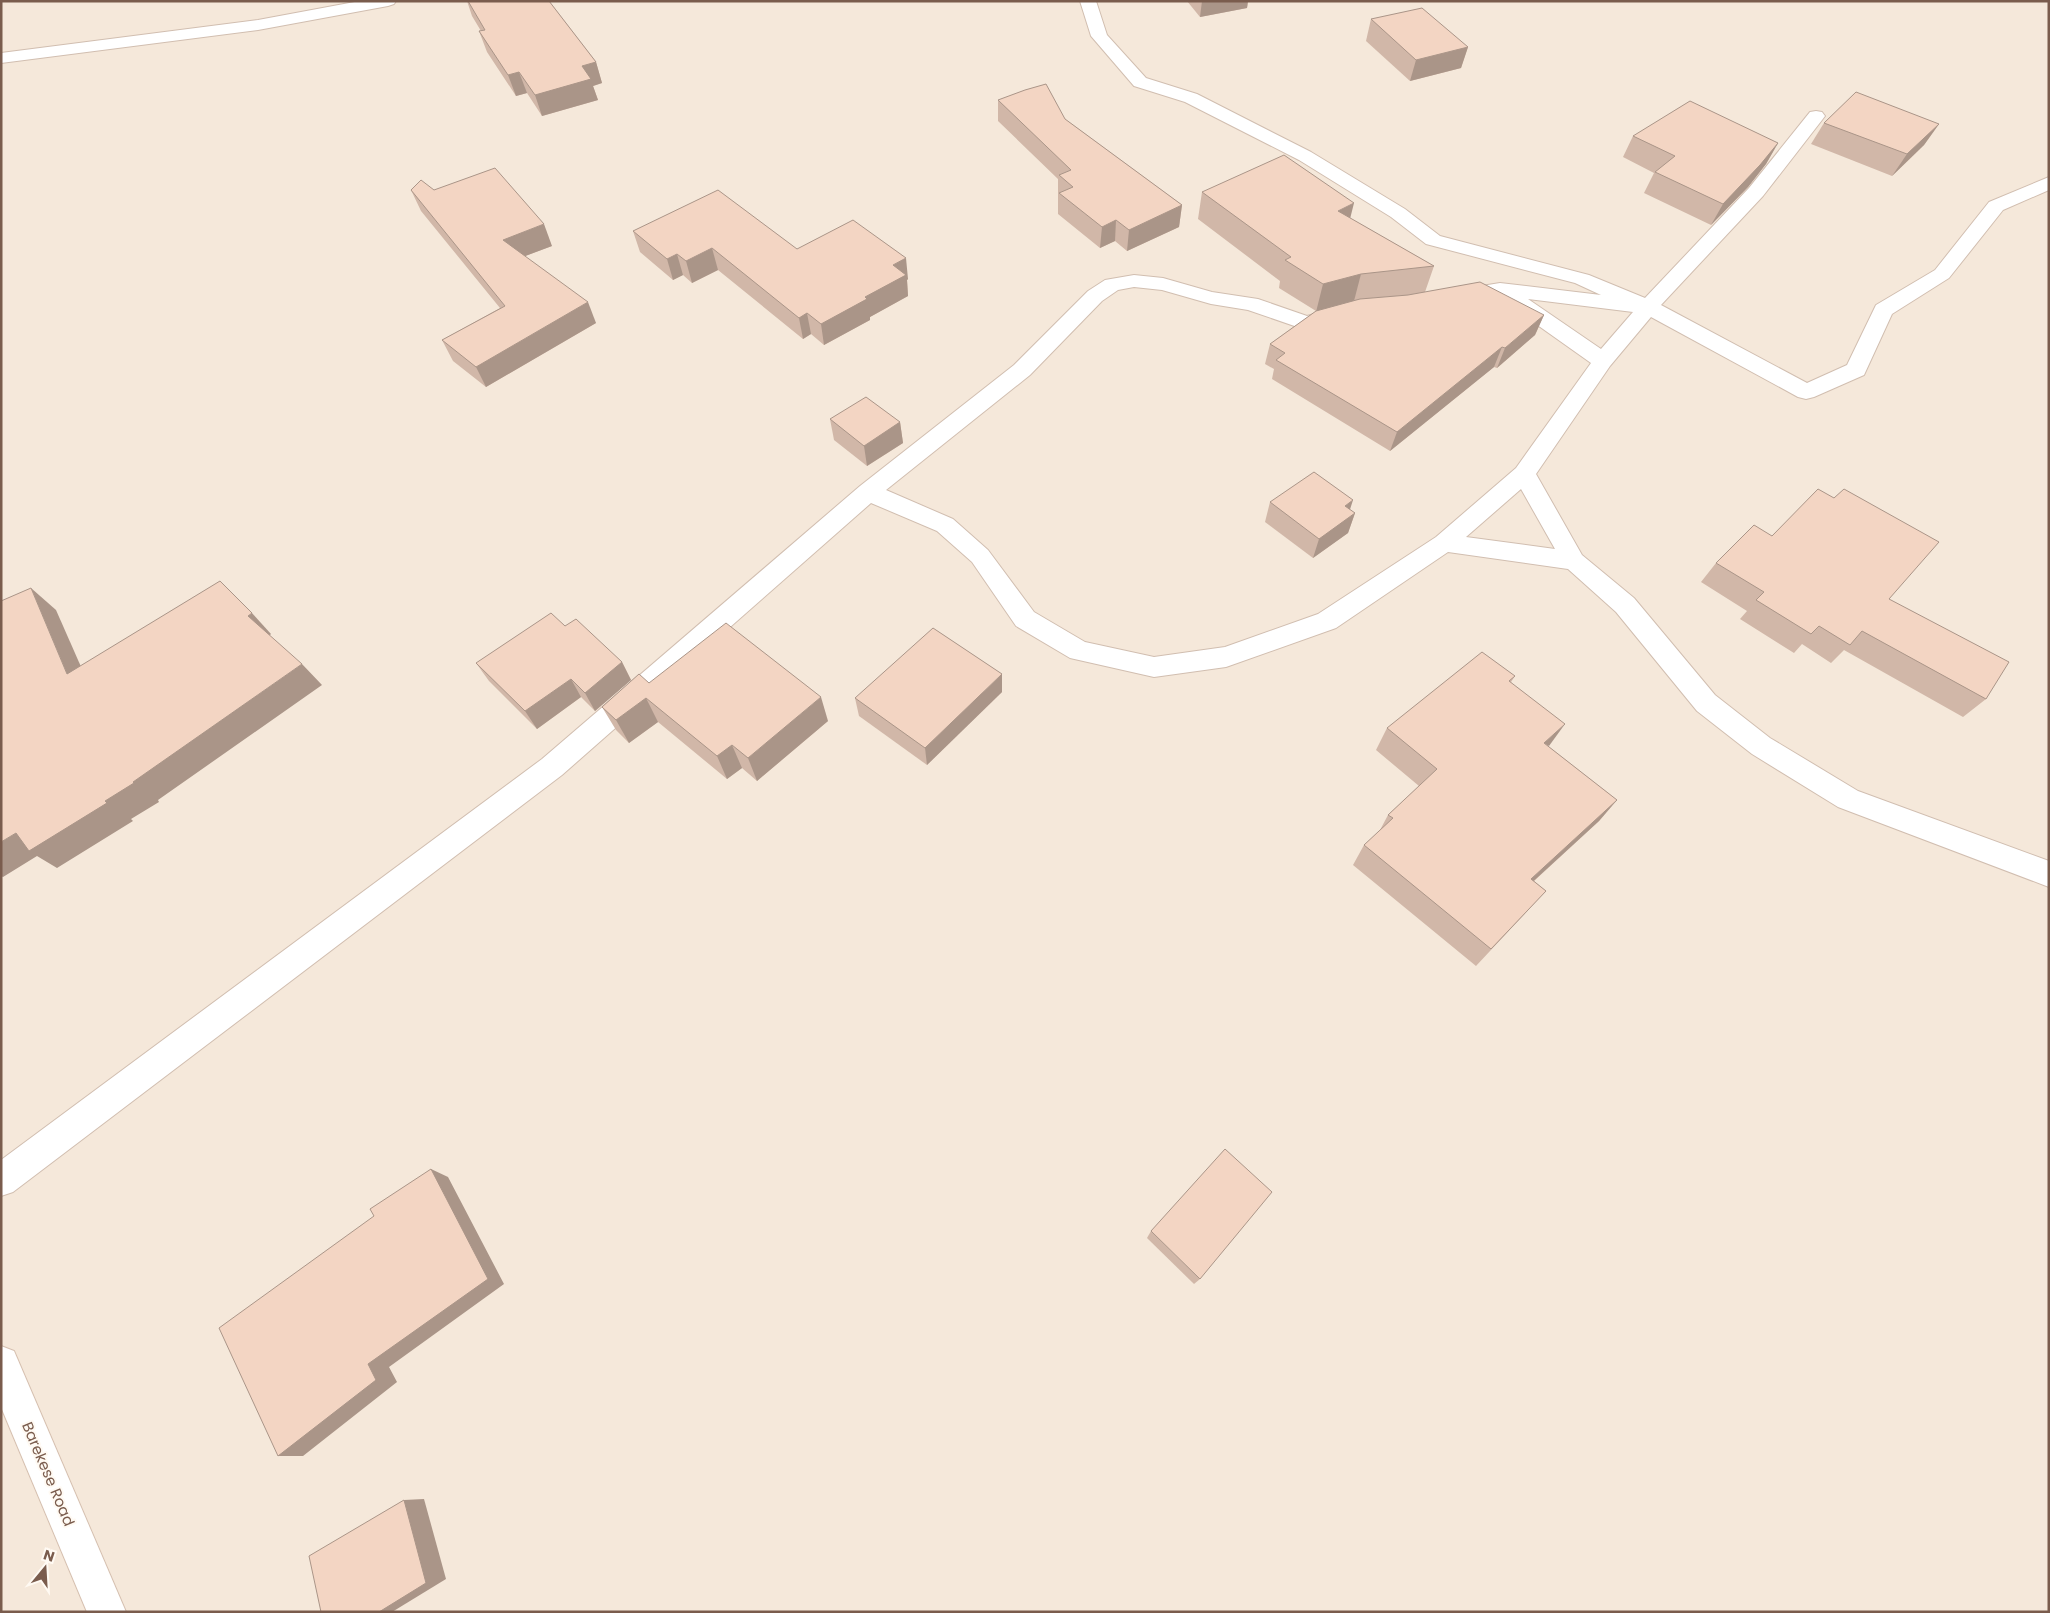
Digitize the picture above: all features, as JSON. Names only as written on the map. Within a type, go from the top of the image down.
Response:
[{"type":"street","points":[[1,58],[258,25],[363,4],[388,1]]},
{"type":"street","points":[[1088,1],[1098,36],[1140,82],[1191,98],[1305,156],[1398,212],[1433,240],[1582,279],[1648,307],[1806,392],[1856,370],[1883,310],[1942,274],[1996,206],[2049,183]]},
{"type":"street","points":[[868,492],[945,525],[980,556],[1025,618],[1079,651],[1154,667],[1226,657],[1327,621],[1444,543],[1524,474],[1603,361],[1648,307],[1756,192],[1816,116]]},
{"type":"street","points":[[1,1180],[552,767],[868,492],[1022,370],[1095,296],[1112,285],[1134,281],[1163,284],[1211,298],[1251,304],[1306,323],[1364,309]]},
{"type":"street","points":[[1437,300],[1500,289],[1648,307]]},
{"type":"street","points":[[1500,289],[1603,361]]},
{"type":"street","points":[[1524,474],[1574,561],[1625,605],[1706,703],[1761,746],[1848,799],[2049,874]]},
{"type":"street","points":[[1444,543],[1574,561]]},
{"type":"street","name":"Barekese Road","points":[[1,1364],[107,1612]]},
{"type":"shaded area","points":[[1,1],[2049,1],[2049,1612],[1,1612]]},
{"type":"building","points":[[468,1],[549,1],[596,62],[582,66],[591,79],[535,95],[519,72],[508,75],[479,31],[485,30]]},
{"type":"building","points":[[1422,8],[1468,47],[1416,60],[1371,19]]},
{"type":"building","points":[[1046,84],[1065,119],[1182,205],[1129,230],[1116,220],[1102,227],[1059,193],[1073,187],[1059,175],[1071,170],[998,100]]},
{"type":"building","points":[[1856,92],[1939,124],[1907,154],[1824,123]]},
{"type":"building","points":[[1690,101],[1778,143],[1723,204],[1655,172],[1675,156],[1633,136]]},
{"type":"building","points":[[1284,155],[1354,203],[1338,211],[1434,266],[1361,274],[1323,284],[1285,260],[1291,257],[1202,192]]},
{"type":"building","points":[[495,168],[544,224],[503,240],[588,302],[476,367],[442,340],[505,306],[411,190],[421,180],[434,190]]},
{"type":"building","points":[[718,190],[797,249],[853,220],[906,258],[893,265],[906,275],[821,324],[807,313],[799,318],[712,248],[686,261],[677,254],[667,259],[633,231]]},
{"type":"building","points":[[1480,282],[1544,315],[1505,348],[1502,347],[1397,432],[1276,360],[1285,353],[1270,344],[1316,311],[1360,299],[1408,295]]},
{"type":"building","points":[[866,397],[900,422],[864,446],[830,419]]},
{"type":"building","points":[[1314,472],[1353,500],[1345,506],[1355,513],[1319,539],[1270,502]]},
{"type":"building","points":[[1818,489],[1834,498],[1844,489],[1939,542],[1889,599],[2009,662],[1986,699],[1862,631],[1850,645],[1819,626],[1811,634],[1756,600],[1764,592],[1716,563],[1754,525],[1772,536]]},
{"type":"building","points":[[220,581],[252,613],[248,616],[302,664],[134,783],[105,801],[107,803],[29,851],[16,833],[1,842],[1,601],[31,588],[67,674]]},
{"type":"building","points":[[551,613],[565,626],[576,619],[622,662],[585,693],[571,679],[525,711],[476,663]]},
{"type":"building","points":[[726,623],[821,697],[748,758],[732,745],[717,756],[646,698],[616,720],[602,707],[639,674],[649,683]]},
{"type":"building","points":[[933,628],[1002,674],[925,748],[855,698]]},
{"type":"building","points":[[1482,652],[1515,676],[1509,681],[1565,724],[1544,743],[1617,800],[1531,879],[1546,891],[1491,949],[1364,845],[1393,818],[1388,815],[1437,769],[1387,728]]},
{"type":"building","points":[[1225,1149],[1272,1192],[1200,1279],[1151,1231]]},
{"type":"building","points":[[431,1169],[488,1279],[368,1364],[376,1380],[278,1456],[219,1328],[374,1216],[370,1209]]},
{"type":"building","points":[[404,1500],[426,1583],[379,1612],[321,1612],[309,1556]]}]
